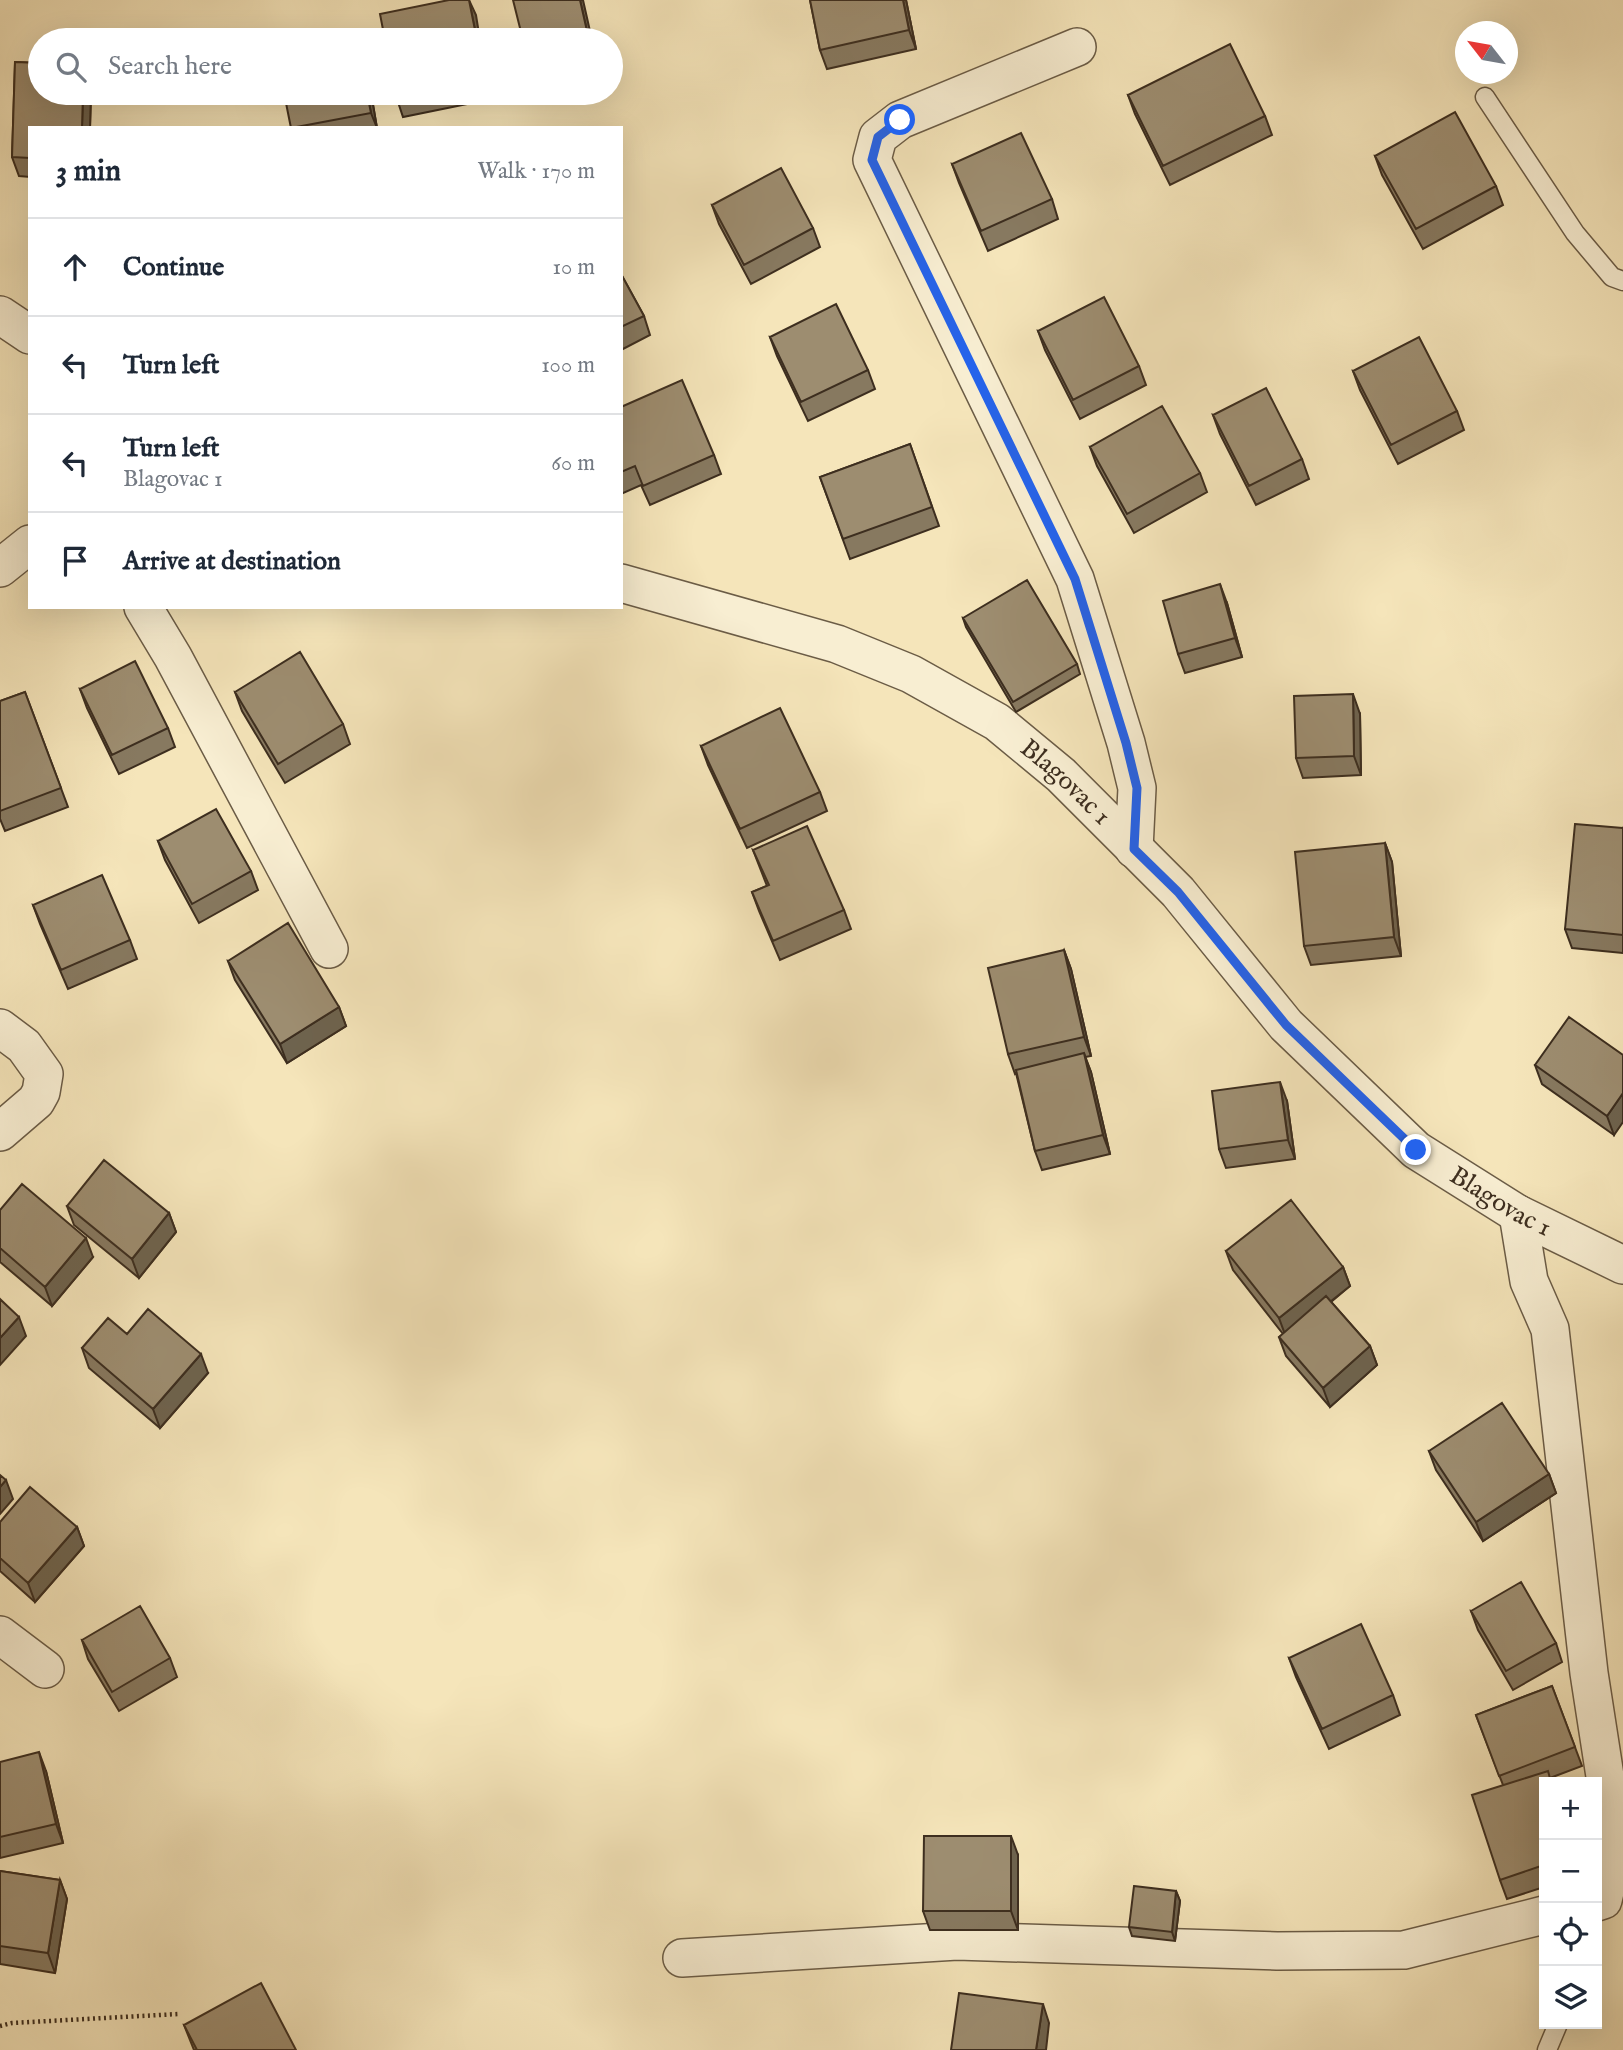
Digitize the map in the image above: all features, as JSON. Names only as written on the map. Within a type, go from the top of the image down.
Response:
[{"type":"street","points":[[1077,47],[900,120],[878,137],[872,160],[1075,579],[1126,743],[1137,788],[1134,849]]},
{"type":"street","points":[[0,315],[28,334]]},
{"type":"street","points":[[0,568],[28,546]]},
{"type":"street","name":"Blagovac 1","points":[[623,584],[837,645],[911,674],[997,722],[1060,775],[1178,892],[1286,1025],[1416,1150],[1518,1214],[1623,1265]]},
{"type":"street","points":[[144,609],[173,657],[329,949]]},
{"type":"street","points":[[0,1028],[24,1046],[44,1074],[41,1092],[36,1101],[0,1132]]},
{"type":"street","points":[[1518,1214],[1529,1281],[1550,1329],[1589,1673],[1616,1847],[1600,1903]]},
{"type":"street","points":[[0,1634],[45,1669]]},
{"type":"street","points":[[682,1958],[957,1941],[1277,1951],[1404,1950],[1539,1916]]},
{"type":"lane","points":[[1485,97],[1575,233],[1612,277],[1623,281]]},
{"type":"lane","points":[[1546,2050],[1556,2029]]},
{"type":"path","points":[[0,2026],[12,2023],[178,2014]]},
{"type":"building","points":[[449,0],[469,0],[475,28],[383,28],[380,14]]},
{"type":"building","points":[[513,0],[580,0],[586,28],[520,28]]},
{"type":"building","points":[[810,0],[903,0],[909,30],[820,50]]},
{"type":"building","points":[[1230,44],[1265,116],[1163,166],[1128,95]]},
{"type":"building","points":[[15,62],[28,63],[28,105],[83,105],[82,126],[28,126],[28,158],[12,157]]},
{"type":"building","points":[[286,105],[369,105],[371,113],[291,126]]},
{"type":"building","points":[[1455,112],[1496,186],[1416,229],[1375,156]]},
{"type":"building","points":[[1021,133],[1052,199],[981,231],[952,164]]},
{"type":"building","points":[[781,168],[813,228],[744,265],[712,205]]},
{"type":"building","points":[[623,278],[644,316],[623,326]]},
{"type":"building","points":[[1104,297],[1139,366],[1073,400],[1038,331]]},
{"type":"building","points":[[836,304],[868,370],[801,402],[770,337]]},
{"type":"building","points":[[1419,337],[1457,411],[1391,445],[1353,371]]},
{"type":"building","points":[[682,380],[714,455],[643,486],[635,466],[623,471],[623,406]]},
{"type":"building","points":[[1266,388],[1302,459],[1249,486],[1213,415]]},
{"type":"building","points":[[1162,406],[1200,473],[1127,514],[1090,447]]},
{"type":"building","points":[[910,444],[932,507],[843,539],[820,477]]},
{"type":"building","points":[[1027,580],[1077,664],[1013,702],[963,618]]},
{"type":"building","points":[[1220,584],[1235,638],[1178,654],[1163,601]]},
{"type":"building","points":[[300,652],[343,724],[278,764],[235,692]]},
{"type":"building","points":[[135,661],[168,728],[112,755],[80,689]]},
{"type":"building","points":[[25,692],[61,788],[0,811],[0,701]]},
{"type":"building","points":[[1353,694],[1354,756],[1296,758],[1294,696]]},
{"type":"building","points":[[780,708],[820,792],[740,829],[701,746]]},
{"type":"building","points":[[216,809],[251,871],[192,904],[158,841]]},
{"type":"building","points":[[1575,824],[1623,828],[1623,935],[1565,929]]},
{"type":"building","points":[[807,826],[844,910],[773,941],[752,892],[769,885],[753,850]]},
{"type":"building","points":[[1385,843],[1394,937],[1304,946],[1295,852]]},
{"type":"building","points":[[102,875],[130,940],[61,970],[33,905]]},
{"type":"building","points":[[288,923],[339,1007],[280,1044],[228,961]]},
{"type":"building","points":[[1064,950],[1084,1037],[1008,1054],[988,968]]},
{"type":"building","points":[[1569,1017],[1623,1055],[1623,1093],[1607,1116],[1535,1065]]},
{"type":"building","points":[[1084,1053],[1103,1135],[1035,1151],[1016,1070]]},
{"type":"building","points":[[1280,1082],[1288,1140],[1219,1149],[1212,1091]]},
{"type":"building","points":[[104,1160],[169,1213],[132,1259],[67,1206]]},
{"type":"building","points":[[22,1184],[86,1238],[45,1287],[0,1248],[0,1210]]},
{"type":"building","points":[[1291,1200],[1343,1267],[1279,1318],[1226,1251]]},
{"type":"building","points":[[1326,1296],[1370,1346],[1323,1388],[1279,1337]]},
{"type":"building","points":[[0,1299],[19,1317],[0,1338]]},
{"type":"building","points":[[148,1309],[201,1354],[153,1409],[82,1348],[108,1318],[127,1334]]},
{"type":"building","points":[[1502,1403],[1549,1474],[1476,1522],[1429,1451]]},
{"type":"building","points":[[0,1475],[6,1480],[0,1487]]},
{"type":"building","points":[[30,1487],[77,1527],[28,1583],[0,1558],[0,1522]]},
{"type":"building","points":[[1521,1582],[1556,1643],[1506,1671],[1471,1611]]},
{"type":"building","points":[[140,1606],[170,1658],[112,1692],[82,1640]]},
{"type":"building","points":[[1361,1624],[1393,1695],[1322,1729],[1289,1658]]},
{"type":"building","points":[[1552,1686],[1575,1747],[1499,1776],[1476,1715]]},
{"type":"building","points":[[39,1752],[56,1824],[0,1837],[0,1762]]},
{"type":"building","points":[[1548,1771],[1550,1777],[1539,1777],[1539,1867],[1500,1880],[1472,1795]]},
{"type":"building","points":[[924,1836],[1011,1836],[1011,1911],[923,1911]]},
{"type":"building","points":[[0,1871],[60,1880],[48,1953],[0,1946]]},
{"type":"building","points":[[1134,1886],[1176,1891],[1172,1932],[1129,1927]]},
{"type":"building","points":[[261,1983],[296,2050],[197,2050],[184,2025]]},
{"type":"building","points":[[959,1993],[1043,2004],[1036,2050],[951,2050]]},
{"type":"route","points":[[900,120],[878,137],[872,160],[1075,579],[1126,743],[1137,788],[1134,849],[1178,892],[1286,1025],[1416,1150]]}]
